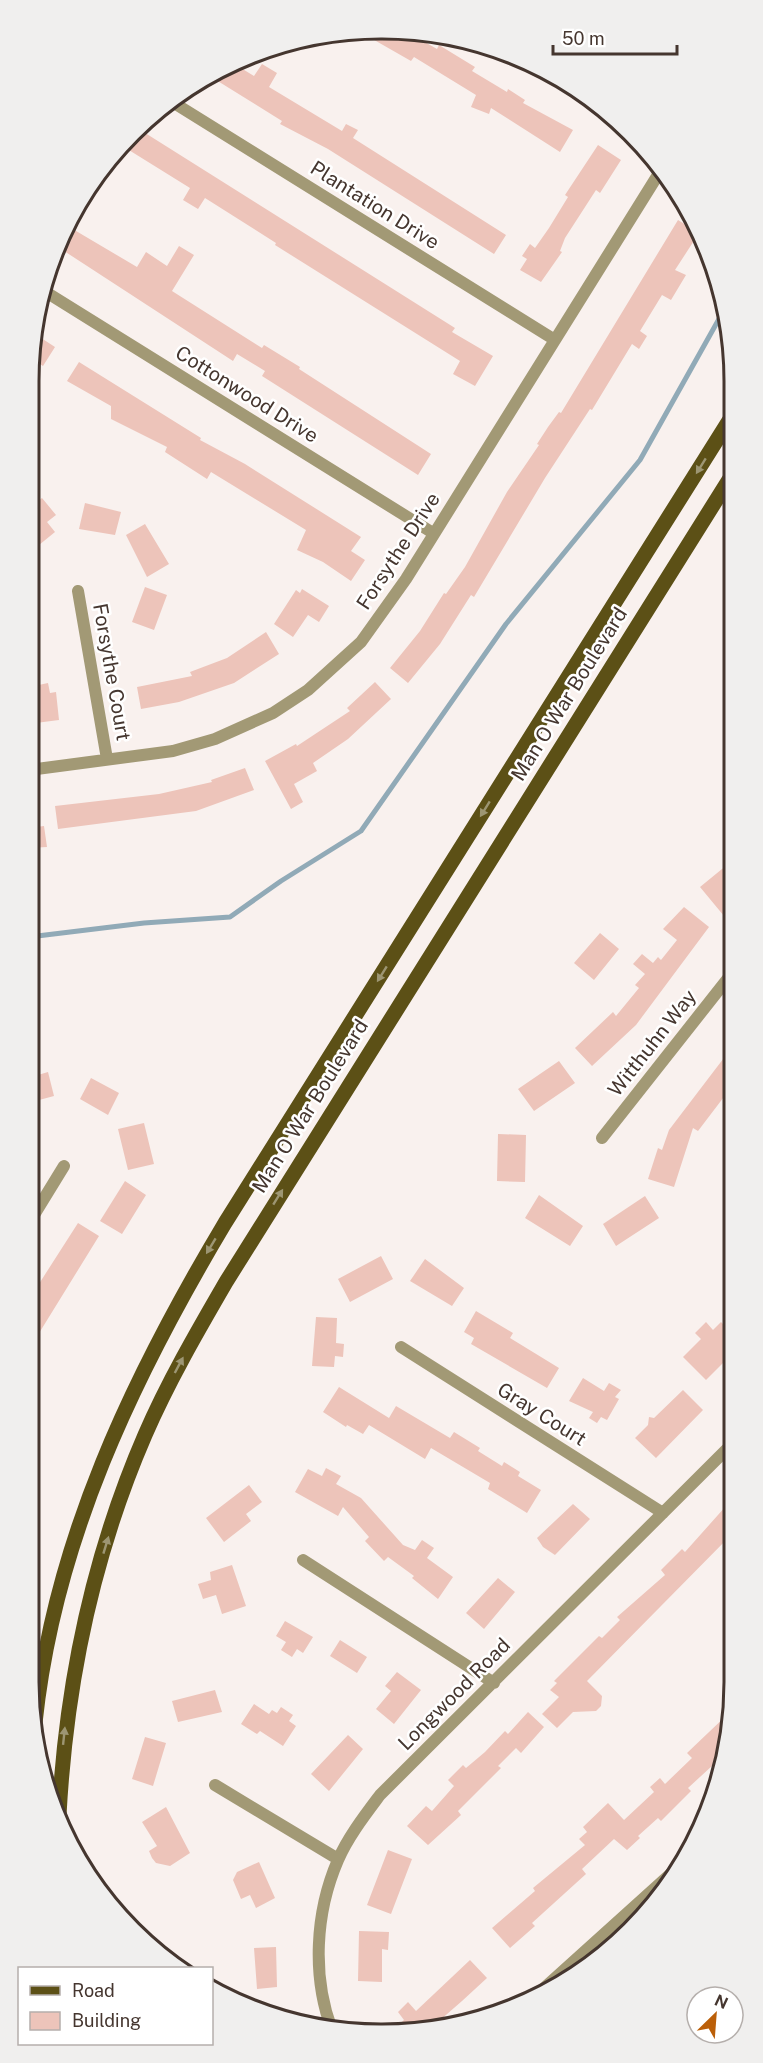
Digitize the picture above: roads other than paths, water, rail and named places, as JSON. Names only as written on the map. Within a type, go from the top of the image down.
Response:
[{"type":"main road","name":"Man O War Boulevard","points":[[40,1696],[63,1581],[98,1471],[148,1359],[225,1223],[724,429]]},
{"type":"main road","name":"Man O War Boulevard","points":[[60,1800],[66,1717],[94,1585],[120,1499],[145,1436],[170,1383],[225,1282],[724,488]]},
{"type":"street","name":"Plantation Drive","points":[[179,106],[555,340]]},
{"type":"street","name":"Forsythe Drive","points":[[39,768],[173,751],[215,739],[273,713],[308,690],[362,642],[406,579],[656,178]]},
{"type":"street","name":"Cottonwood Drive","points":[[51,295],[434,533]]},
{"type":"street","name":"Forsythe Court","points":[[78,591],[107,759]]},
{"type":"street","name":"Witthuhn Way","points":[[602,1138],[724,983]]},
{"type":"street","points":[[39,1206],[64,1166]]},
{"type":"street","name":"Gray Court","points":[[401,1347],[663,1513]]},
{"type":"street","name":"Longwood Road","points":[[329,2020],[321,1993],[319,1938],[327,1891],[338,1859],[380,1795],[724,1452]]},
{"type":"street","points":[[303,1560],[494,1683]]},
{"type":"street","points":[[215,1785],[338,1859]]},
{"type":"street","points":[[561,1973],[653,1890]]},
{"type":"waterway","points":[[39,936],[144,923],[230,917],[281,881],[361,831],[506,624],[640,460],[718,321]]}]
